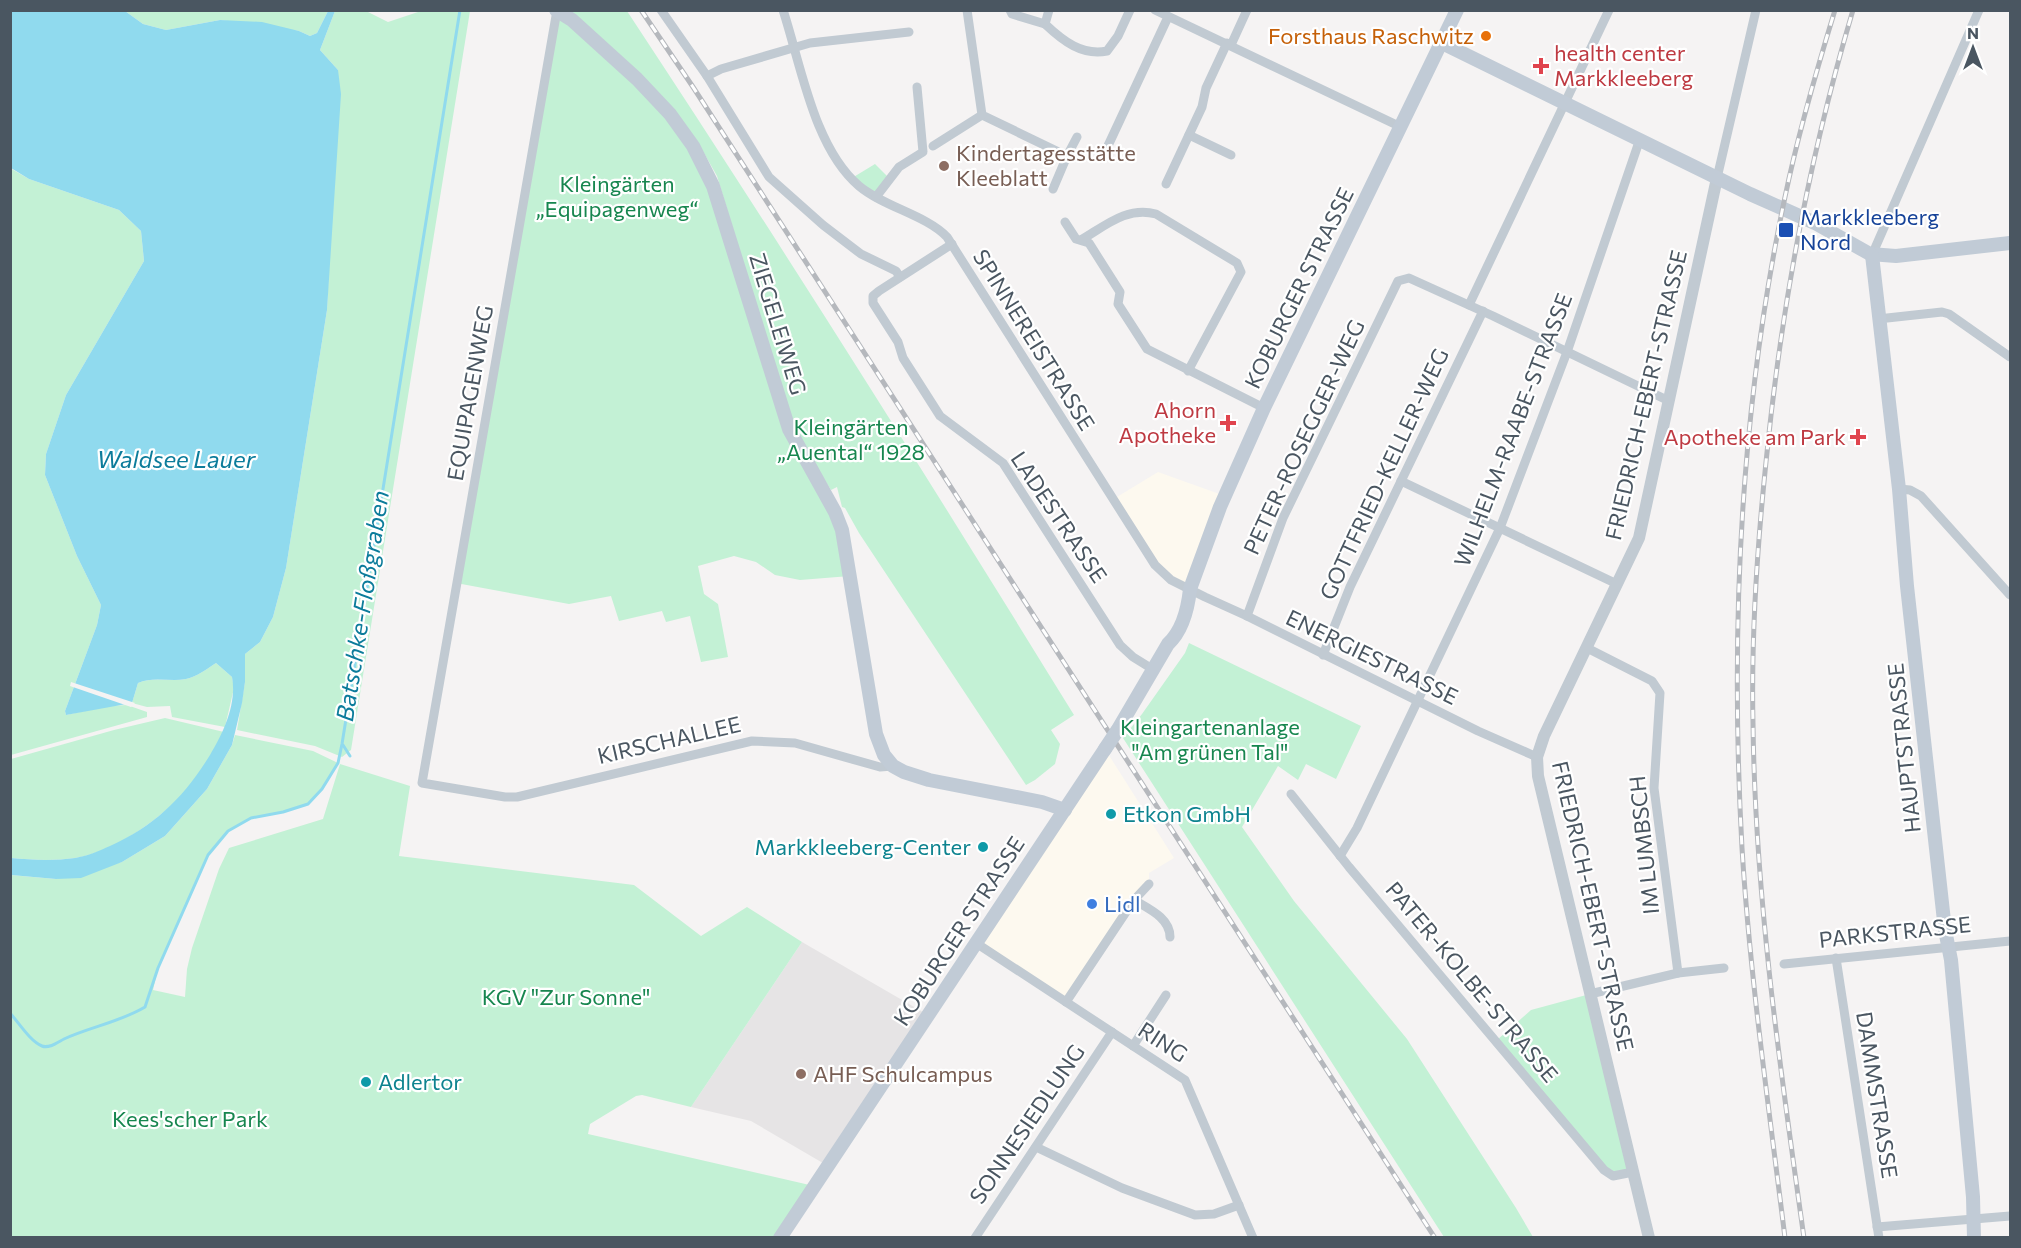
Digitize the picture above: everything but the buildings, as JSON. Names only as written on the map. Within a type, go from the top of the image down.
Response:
[{"type":"main road","name":"KOBURGER STRASSE","points":[[780,1238],[1065,810],[1154,670],[1168,644],[1168,634],[1181,601],[1190,589],[1220,507],[1264,408],[1457,10]]},
{"type":"main road","name":"ZIEGELEIWEG","points":[[558,11],[572,20],[617,60],[670,114],[693,146],[712,186],[789,429],[835,512],[842,530],[876,734],[884,755],[893,766]]},
{"type":"main road","points":[[1442,43],[1717,178],[1819,225],[1872,255],[1896,256],[2010,243]]},
{"type":"main road","name":"HAUPTSTRASSE","points":[[1872,255],[1948,946],[1971,1173],[1974,1238]]},
{"type":"main road","points":[[1874,289],[1882,271],[1896,256]]},
{"type":"main road","name":"KIRSCHALLEE","points":[[893,766],[929,780],[1042,802],[1065,810]]},
{"type":"street","points":[[661,10],[707,76],[770,177],[823,225],[861,254],[896,271],[900,277]]},
{"type":"street","points":[[783,10],[823,136],[843,169],[860,187],[940,230],[952,244]]},
{"type":"street","points":[[967,10],[982,115]]},
{"type":"street","points":[[1010,10],[1012,14],[1045,24],[1072,45],[1094,53],[1107,51],[1118,36],[1130,10]]},
{"type":"street","points":[[1045,24],[1049,10]]},
{"type":"street","points":[[1155,10],[1401,127]]},
{"type":"street","points":[[1166,184],[1202,107],[1206,88],[1247,10]]},
{"type":"street","points":[[1609,10],[1469,305],[1669,401]]},
{"type":"street","points":[[1717,178],[1756,10]]},
{"type":"street","points":[[1872,255],[1978,10]]},
{"type":"street","name":"EQUIPAGENWEG","points":[[422,783],[558,11]]},
{"type":"street","points":[[1106,150],[1168,17]]},
{"type":"street","points":[[707,76],[721,69],[795,46],[829,40],[909,32]]},
{"type":"street","points":[[876,197],[899,167],[923,152],[917,87]]},
{"type":"street","points":[[933,146],[982,115]]},
{"type":"street","points":[[982,115],[1067,156]]},
{"type":"street","points":[[1189,135],[1231,155]]},
{"type":"street","points":[[1053,189],[1077,136]]},
{"type":"street","name":"WILHELM-RAABE-STRASSE","points":[[1340,856],[1357,828],[1500,528],[1567,352],[1640,140]]},
{"type":"street","name":"FRIEDRICH-EBERT-STRASSE","points":[[1649,1238],[1538,776],[1537,757],[1544,736],[1636,545],[1642,528],[1717,178]]},
{"type":"street","points":[[1081,240],[1123,215],[1147,211],[1156,214],[1237,263],[1241,272],[1188,371]]},
{"type":"street","points":[[1065,222],[1076,239],[1089,243],[1120,292],[1118,304],[1147,350],[1264,408]]},
{"type":"street","name":"SPINNEREISTRASSE","points":[[900,277],[952,244],[1008,331],[1036,381],[1155,565],[1172,580],[1190,589]]},
{"type":"street","name":"LADESTRASSE","points":[[900,277],[873,296],[873,303],[898,342],[903,358],[940,416],[1003,463],[1120,645],[1132,657],[1154,670]]},
{"type":"street","name":"PETER-ROSEGGER-WEG","points":[[1247,616],[1283,518],[1398,281],[1409,278],[1469,305]]},
{"type":"street","name":"GOTTFRIED-KELLER-WEG","points":[[1323,655],[1350,587],[1483,311]]},
{"type":"street","points":[[1878,319],[1942,312],[1949,314],[2010,357]]},
{"type":"street","points":[[1401,481],[1617,585]]},
{"type":"street","points":[[1899,489],[1910,490],[1921,496],[2010,596]]},
{"type":"street","name":"ENERGIESTRASSE","points":[[1190,589],[1478,732],[1537,757]]},
{"type":"street","name":"IM LUMBSCH","points":[[1587,648],[1652,681],[1660,693],[1654,788],[1678,973]]},
{"type":"street","name":"KIRSCHALLEE","points":[[422,783],[517,797],[752,741],[795,743],[880,766],[893,766]]},
{"type":"street","name":"PATER-KOLBE-STRASSE","points":[[1291,794],[1340,856],[1604,1170],[1613,1176],[1633,1172]]},
{"type":"street","points":[[1066,1002],[1134,900],[1149,884]]},
{"type":"street","points":[[1134,900],[1160,916],[1170,937]]},
{"type":"street","name":"PARKSTRASSE","points":[[1784,964],[2010,941]]},
{"type":"street","name":"RING","points":[[976,943],[1185,1080],[1254,1238]]},
{"type":"street","name":"DAMMSTRASSE","points":[[1836,958],[1879,1238]]},
{"type":"street","points":[[1590,994],[1678,973],[1724,969]]},
{"type":"street","points":[[1132,1046],[1167,995]]},
{"type":"street","name":"SONNESIEDLUNG","points":[[975,1238],[1112,1032]]},
{"type":"street","points":[[1036,1147],[1122,1188],[1195,1215],[1214,1214],[1239,1205]]},
{"type":"street","points":[[1877,1227],[2010,1216]]},
{"type":"shaded area","points":[[1158,472],[1225,496],[1190,589],[1171,580],[1112,500]]},
{"type":"shaded area","points":[[1105,749],[1174,858],[1149,873],[1149,884],[1066,1002],[976,943]]},
{"type":"shaded area","name":"AHF Schulcampus","points":[[802,942],[928,1015],[828,1166],[751,1121],[691,1107]]},
{"type":"green space","points":[[125,11],[328,11],[317,33],[310,36],[299,31],[220,20],[166,30],[143,24]]},
{"type":"green space","points":[[335,11],[366,11],[388,22],[421,11],[470,11],[351,750],[342,757],[315,746],[237,730],[245,682],[245,654],[260,642],[273,617],[286,568],[327,310],[338,70],[320,50]]},
{"type":"green space","name":"Kleingärten „Auental“ 1928","points":[[569,11],[627,11],[853,361],[1074,715],[1051,730],[1060,744],[1055,764],[1035,780],[1026,785],[859,533],[845,508],[842,507],[837,487],[831,490],[802,444],[784,397],[717,176],[696,139]]},
{"type":"green space","name":"Kleingärten „Equipagenweg“","points":[[556,16],[572,20],[693,146],[789,429],[835,512],[850,576],[800,580],[775,575],[756,562],[734,556],[698,566],[704,594],[718,604],[728,657],[701,662],[690,616],[666,622],[662,611],[619,621],[611,596],[569,604],[456,583]]},
{"type":"green space","points":[[875,164],[890,179],[876,197],[852,178]]},
{"type":"green space","points":[[10,168],[29,179],[119,210],[141,231],[144,261],[66,395],[46,454],[45,475],[77,556],[101,605],[97,625],[65,711],[66,715],[108,706],[127,705],[147,712],[147,717],[11,755]]},
{"type":"green space","name":"Kleingartenanlage \"Am grünen Tal\"","points":[[1189,643],[1361,726],[1336,779],[1306,764],[1298,780],[1278,766],[1242,827],[1294,901],[1407,1039],[1533,1237],[1444,1237],[1123,738],[1185,653]]},
{"type":"green space","points":[[216,663],[232,677],[234,688],[225,727],[172,717],[170,706],[147,707],[132,703],[138,683],[150,680],[186,679],[198,675]]},
{"type":"green space","points":[[165,718],[224,732],[193,783],[169,807],[124,840],[91,854],[59,860],[11,858],[11,759]]},
{"type":"green space","points":[[235,735],[313,751],[338,763],[322,789],[308,804],[283,812],[251,818],[228,831],[208,855],[158,968],[153,990],[185,997],[187,969],[192,948],[219,869],[229,848],[323,819],[340,764],[410,786],[399,856],[634,885],[701,936],[747,907],[802,942],[691,1107],[642,1095],[636,1096],[590,1124],[588,1134],[814,1186],[780,1237],[11,1237],[10,875],[56,879],[122,862],[165,836],[207,789],[232,745]]},
{"type":"green space","points":[[1590,994],[1633,1172],[1613,1176],[1497,1040],[1531,1010]]},
{"type":"water","name":"Waldsee Lauer","points":[[11,11],[125,11],[143,24],[166,30],[220,20],[262,22],[310,36],[317,33],[328,11],[335,11],[320,50],[338,70],[341,94],[327,310],[286,568],[273,617],[260,642],[245,654],[242,703],[232,745],[207,789],[165,836],[122,862],[81,878],[56,879],[11,875],[11,858],[51,860],[84,856],[126,838],[155,819],[179,797],[210,755],[228,717],[233,687],[232,677],[216,663],[198,675],[186,679],[150,680],[138,683],[132,703],[66,715],[65,711],[97,625],[101,605],[77,556],[45,475],[46,454],[66,395],[144,261],[141,231],[119,210],[29,179],[11,168]]},
{"type":"pier","points":[[71,682],[135,703],[131,707],[70,686]]},
{"type":"waterway","name":"Batschke‐Floßgraben","points":[[10,1013],[33,1040],[48,1047],[145,1007],[158,968],[208,855],[228,831],[251,818],[283,812],[308,804],[322,789],[338,763],[460,10]]},
{"type":"waterway","points":[[343,745],[350,756]]},
{"type":"railway","points":[[641,10],[693,87],[1435,1238]]},
{"type":"railway","points":[[1785,1238],[1760,1043],[1745,897],[1737,685],[1738,603],[1748,439],[1770,277],[1796,150],[1835,10]]},
{"type":"railway","points":[[1804,1238],[1770,981],[1758,852],[1753,690],[1754,625],[1766,462],[1789,291],[1810,178],[1853,10]]},
{"type":"place","name":"Forsthaus Raschwitz","points":[[1486,36]]},
{"type":"place","name":"health center Markkleeberg","points":[[1541,66]]},
{"type":"place","name":"Kindertagesstätte Kleeblatt","points":[[944,166]]},
{"type":"place","name":"Markkleeberg Nord","points":[[1786,230]]},
{"type":"place","name":"Ahorn Apotheke","points":[[1228,423]]},
{"type":"place","name":"Apotheke am Park","points":[[1858,437]]},
{"type":"place","name":"Etkon GmbH","points":[[1111,814]]},
{"type":"place","name":"Markkleeberg-Center","points":[[983,847]]},
{"type":"place","name":"Lidl","points":[[1092,904]]},
{"type":"place","name":"AHF Schulcampus","points":[[801,1074]]},
{"type":"place","name":"Adlertor","points":[[366,1082]]},
{"type":"park label","name":"KGV \"Zur Sonne\"","points":[[566,997]]},
{"type":"park label","name":"Kees'scher Park","points":[[190,1119]]}]
